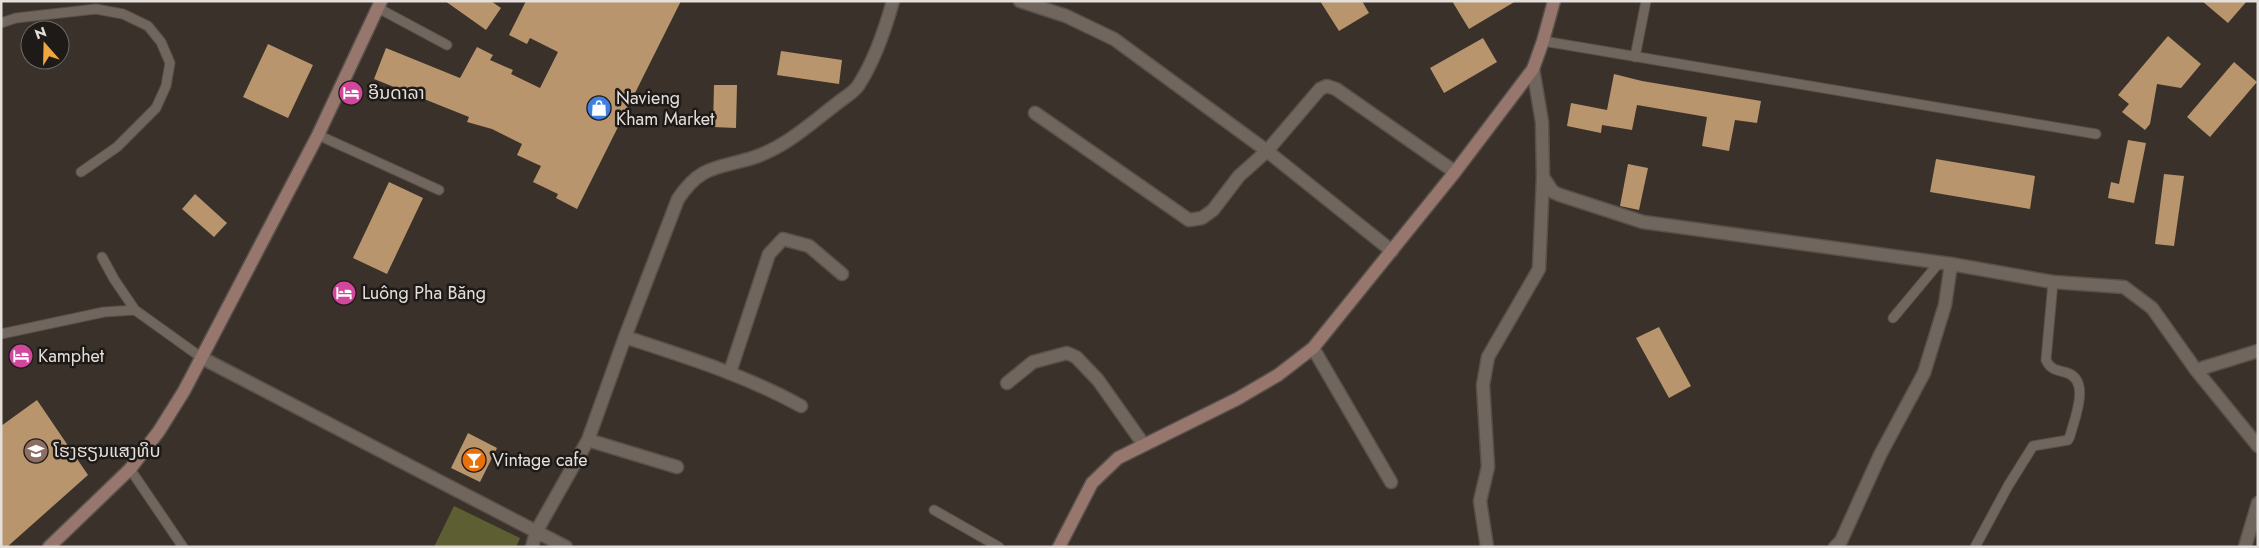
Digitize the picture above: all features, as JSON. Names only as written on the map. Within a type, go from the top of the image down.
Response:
[{"type":"street","points":[[532,547],[536,532],[588,440],[678,200],[700,175],[712,168],[751,158],[793,138],[857,87],[883,37],[893,1]]},
{"type":"street","points":[[1020,1],[1066,16],[1114,39],[1267,151],[1392,251]]},
{"type":"street","points":[[1059,547],[1092,483],[1118,458],[1236,399],[1278,374],[1313,348],[1456,172],[1532,69],[1543,41],[1554,1]]},
{"type":"street","points":[[49,547],[130,469],[159,430],[202,358],[318,135],[380,5]]},
{"type":"street","points":[[1487,547],[1480,501],[1488,467],[1483,385],[1485,370],[1488,357],[1538,269],[1543,177],[1542,122],[1532,69]]},
{"type":"street","points":[[1035,113],[1189,220],[1202,218],[1213,210],[1239,176],[1267,151],[1320,89],[1327,86],[1336,89],[1456,172]]},
{"type":"street","points":[[1543,177],[1553,192],[1643,222],[1938,264],[1952,264],[2053,282],[2124,287],[2152,308],[2196,370],[2258,446]]},
{"type":"street","points":[[730,372],[769,254],[783,239],[810,246],[842,274]]},
{"type":"street","points":[[1835,547],[1841,541],[1880,455],[1924,373],[1945,305],[1952,264]]},
{"type":"street","points":[[625,338],[730,372],[768,388],[801,406]]},
{"type":"street","points":[[1313,348],[1391,482]]},
{"type":"street","points":[[2196,370],[2258,351]]},
{"type":"street","points":[[1007,383],[1033,362],[1067,353],[1076,357],[1098,380],[1144,445]]},
{"type":"street","points":[[202,358],[566,547]]},
{"type":"street","points":[[588,440],[677,467]]},
{"type":"street","points":[[2245,547],[2258,503]]},
{"type":"lane","points":[[1635,57],[1646,1]]},
{"type":"lane","points":[[380,5],[447,45]]},
{"type":"lane","points":[[1,23],[16,18],[96,9],[124,14],[148,26],[161,42],[170,63],[166,86],[156,108],[117,148],[81,172]]},
{"type":"lane","points":[[1543,41],[2096,134]]},
{"type":"lane","points":[[318,135],[439,190]]},
{"type":"lane","points":[[102,257],[135,310],[202,358]]},
{"type":"lane","points":[[1893,318],[1938,264]]},
{"type":"lane","points":[[1975,547],[2008,486],[2033,446],[2068,440],[2070,436],[2080,392],[2077,377],[2055,370],[2049,366],[2046,360],[2053,282]]},
{"type":"lane","points":[[1,334],[104,312],[135,310]]},
{"type":"lane","points":[[130,469],[183,547]]},
{"type":"lane","points":[[934,510],[999,547]]},
{"type":"green space","points":[[454,506],[520,538],[516,547],[434,547]]},
{"type":"building","points":[[445,1],[491,1],[501,8],[486,30]]},
{"type":"building","points":[[526,1],[681,1],[577,209],[556,198],[558,194],[533,182],[541,166],[517,155],[522,144],[492,129],[467,122],[469,117],[374,79],[386,48],[460,78],[477,47],[493,55],[490,60],[513,70],[511,74],[540,88],[558,52],[530,38],[527,44],[509,35]]},
{"type":"building","points":[[1320,1],[1362,1],[1369,13],[1339,31]]},
{"type":"building","points":[[1452,1],[1516,1],[1469,29]]},
{"type":"building","points":[[2202,1],[2247,1],[2228,23]]},
{"type":"building","points":[[2168,36],[2201,64],[2181,88],[2157,84],[2150,124],[2145,130],[2122,112],[2129,104],[2118,95]]},
{"type":"building","points":[[1483,38],[1497,62],[1444,93],[1430,68]]},
{"type":"building","points":[[268,44],[313,65],[288,118],[243,97]]},
{"type":"building","points":[[781,51],[842,60],[839,84],[777,75]]},
{"type":"building","points":[[2234,62],[2257,82],[2210,137],[2187,117]]},
{"type":"building","points":[[1614,74],[1642,81],[1761,101],[1757,123],[1735,120],[1729,151],[1702,146],[1707,117],[1637,105],[1632,130],[1602,125],[1601,133],[1567,126],[1571,103],[1607,110]]},
{"type":"building","points":[[714,85],[737,85],[736,128],[713,127]]},
{"type":"building","points":[[2128,140],[2146,143],[2134,203],[2108,198],[2111,182],[2119,184]]},
{"type":"building","points":[[1936,159],[2035,176],[2030,209],[1930,192]]},
{"type":"building","points":[[1628,164],[1648,168],[1639,210],[1620,206]]},
{"type":"building","points":[[2164,174],[2184,176],[2174,246],[2155,244]]},
{"type":"building","points":[[389,182],[423,198],[387,274],[353,258]]},
{"type":"building","points":[[195,194],[227,223],[214,237],[182,209]]},
{"type":"building","points":[[1659,327],[1691,386],[1669,398],[1636,338]]},
{"type":"building","name":"ໂຮງຮຽນແສງທິບ","points":[[37,400],[88,475],[7,547],[1,547],[1,426]]},
{"type":"building","points":[[468,433],[497,448],[480,482],[451,468]]},
{"type":"place","name":"ອິນດາລາ","points":[[351,93]]},
{"type":"place","name":"Navieng Kham Market","points":[[599,108]]},
{"type":"place","name":"Luông Pha Băng","points":[[344,293]]},
{"type":"place","name":"Kamphet","points":[[21,356]]},
{"type":"place","name":"ໂຮງຮຽນແສງທິບ","points":[[36,451]]},
{"type":"place","name":"Vintage cafe","points":[[474,460]]}]
